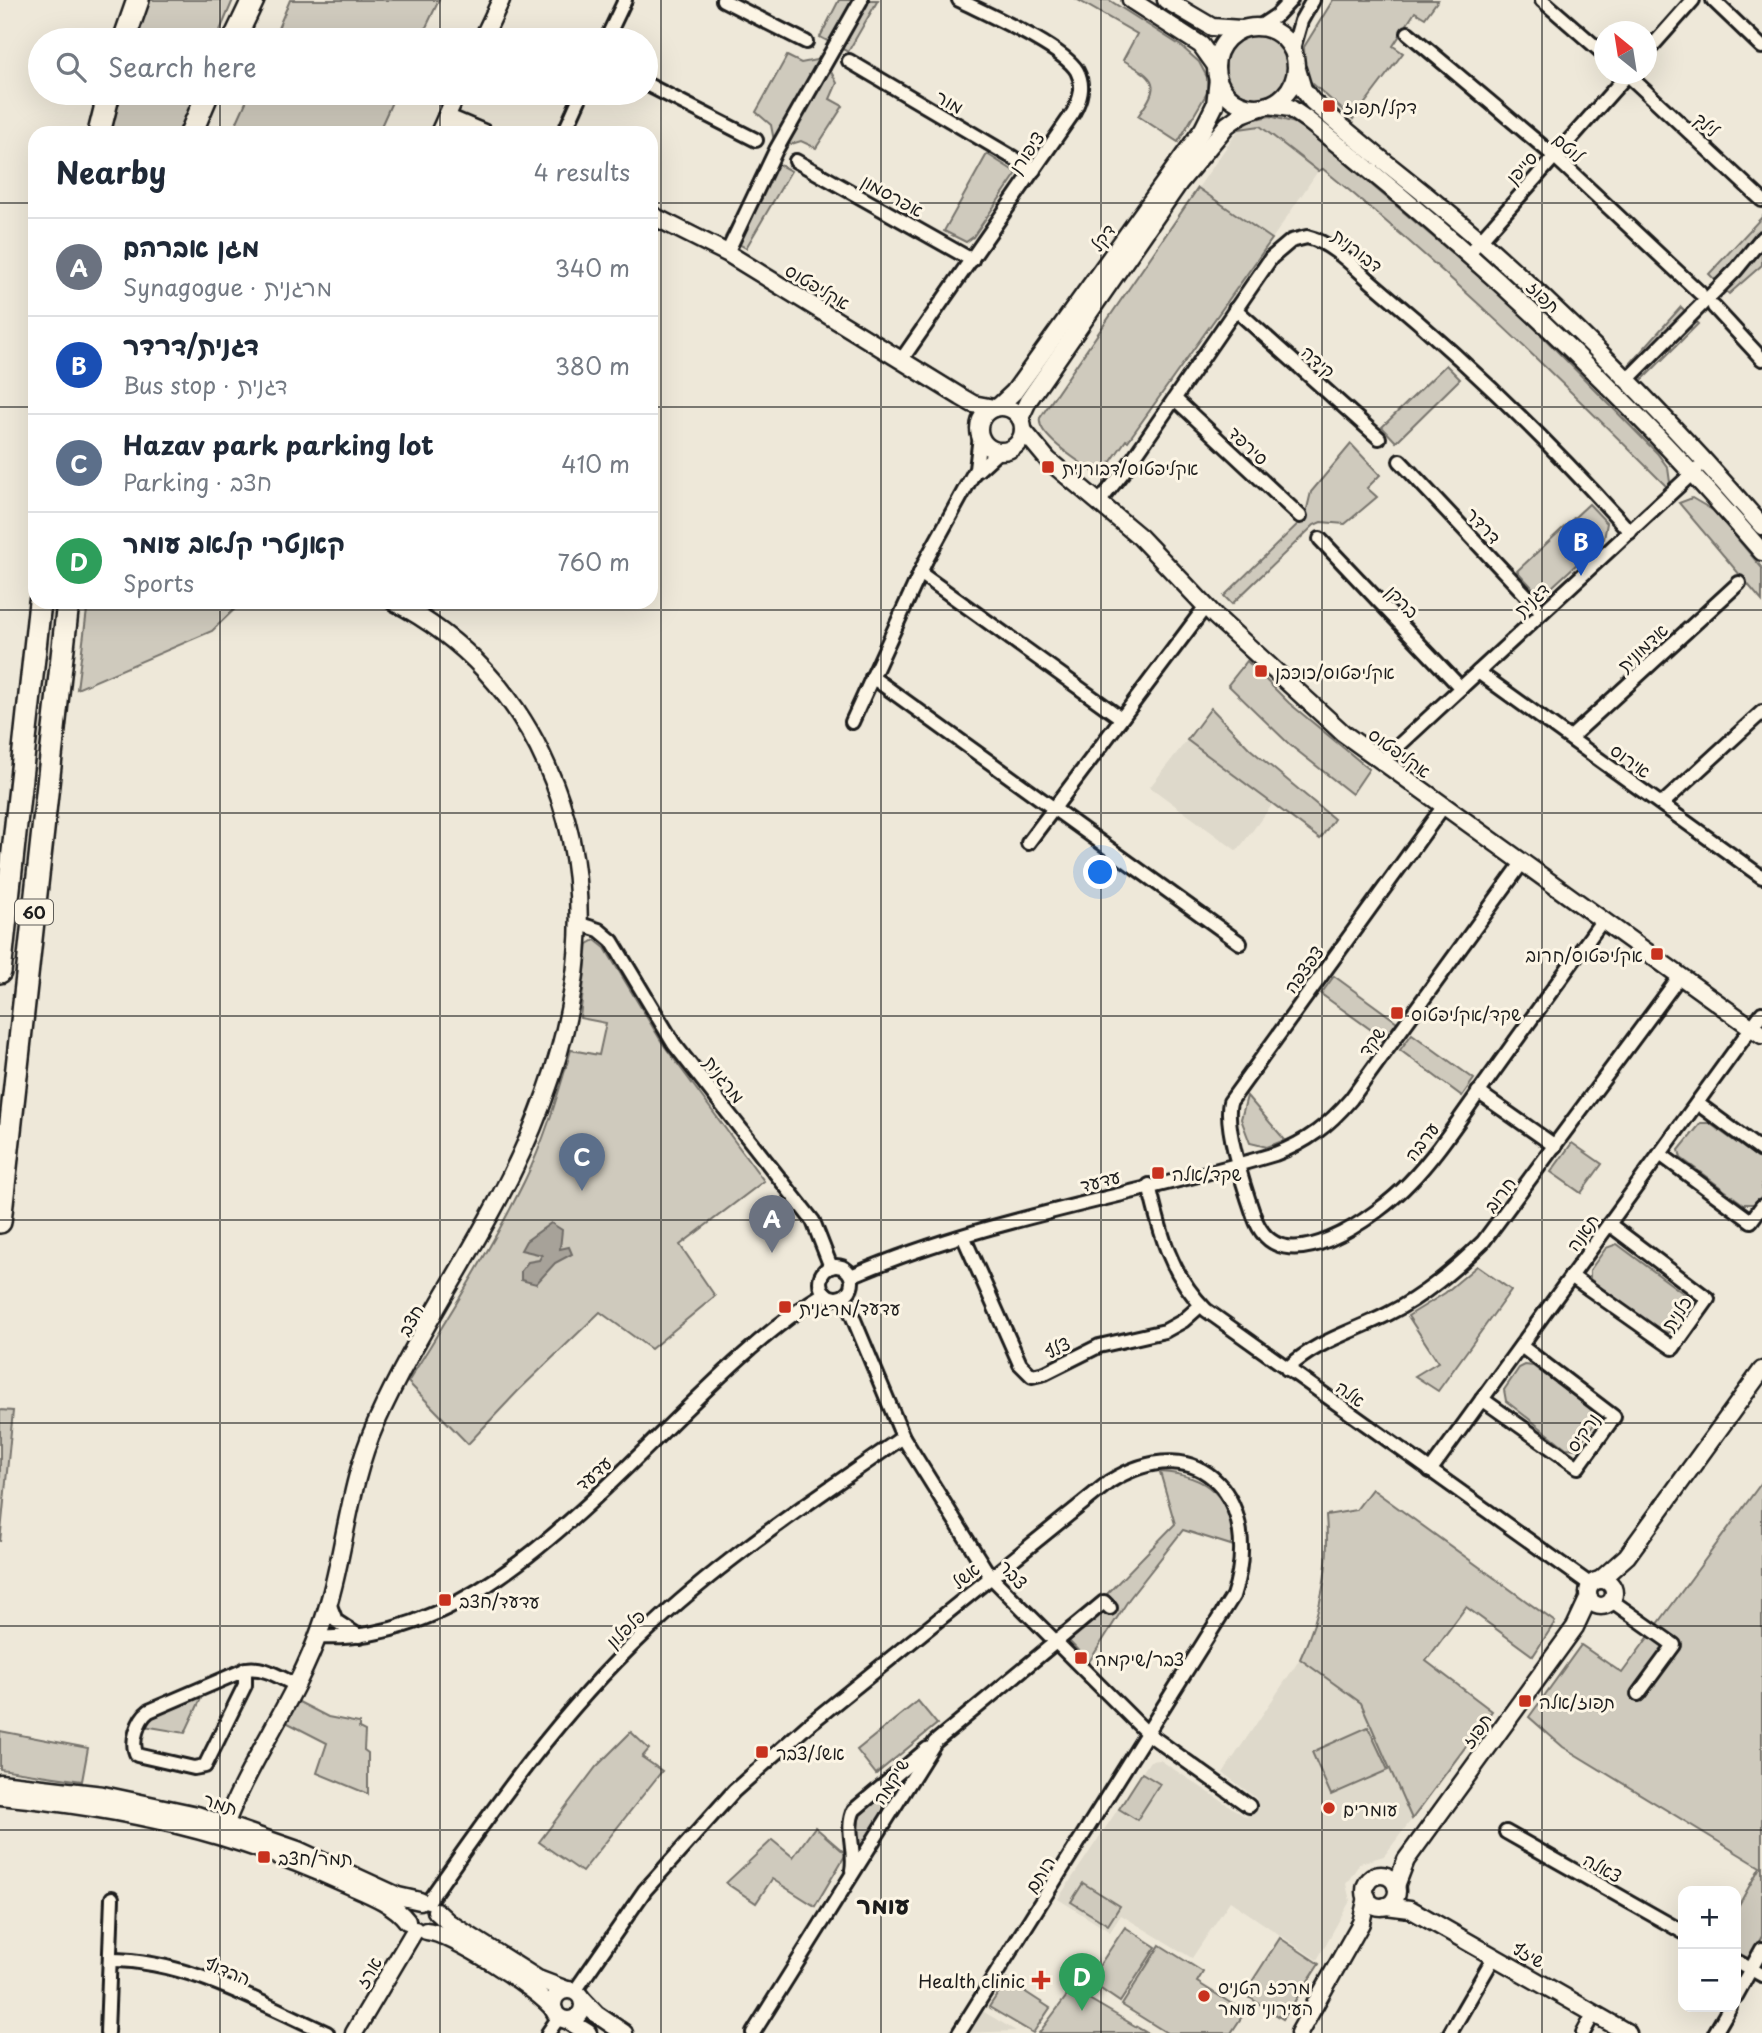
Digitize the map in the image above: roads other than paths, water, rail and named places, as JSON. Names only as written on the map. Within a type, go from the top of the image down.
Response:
[{"type":"highway","points":[[120,28],[128,0]]},
{"type":"highway","points":[[128,28],[138,0]]},
{"type":"highway","points":[[236,28],[246,0]]},
{"type":"highway","points":[[238,28],[253,0]]},
{"type":"highway","points":[[101,126],[105,105]]},
{"type":"highway","points":[[194,126],[203,105]]},
{"type":"highway","name":"60","points":[[0,972],[39,609]]},
{"type":"highway","name":"60","points":[[0,1222],[67,609]]},
{"type":"street","points":[[487,28],[500,0]]},
{"type":"street","points":[[612,28],[625,0]]},
{"type":"street","points":[[723,0],[806,42]]},
{"type":"street","points":[[727,253],[776,150],[861,0]]},
{"type":"street","name":"ציפורן","points":[[902,359],[1077,106],[1081,89],[1078,73],[1052,49],[959,0]]},
{"type":"street","points":[[1131,0],[1201,45],[1232,99],[1246,106],[1265,106],[1289,91],[1297,69],[1293,50],[1281,34],[1252,28],[1212,27],[1166,0]]},
{"type":"street","points":[[1217,73],[1224,42],[1279,14],[1291,0]]},
{"type":"street","points":[[1293,50],[1300,22],[1313,0]]},
{"type":"street","points":[[1542,0],[1594,45]]},
{"type":"street","points":[[1657,41],[1693,0]]},
{"type":"street","points":[[1713,0],[1762,47]]},
{"type":"street","name":"לוטם","points":[[1408,33],[1554,156],[1700,293]]},
{"type":"street","name":"מור","points":[[849,61],[1034,170]]},
{"type":"street","name":"תפוז","points":[[1297,69],[1303,89],[1312,102],[1480,240],[1626,381],[1761,524]]},
{"type":"street","name":"דקל","points":[[996,408],[1014,392],[1203,129],[1215,105],[1217,73]]},
{"type":"street","name":"סייפן","points":[[1469,253],[1619,84]]},
{"type":"street","name":"לילך","points":[[1639,84],[1762,200]]},
{"type":"street","points":[[658,90],[756,140]]},
{"type":"street","points":[[442,126],[452,105]]},
{"type":"street","points":[[567,126],[577,105]]},
{"type":"street","name":"דקל","points":[[1021,424],[1028,401],[1179,183],[1227,125],[1242,114],[1265,106]]},
{"type":"street","name":"תפוז","points":[[1265,106],[1290,108],[1306,119],[1469,253],[1579,357],[1693,473],[1762,552]]},
{"type":"street","points":[[446,117],[467,126]]},
{"type":"street","name":"אפרסמון","points":[[796,161],[972,260]]},
{"type":"street","name":"אקליפטוס","points":[[658,218],[727,253],[973,404],[996,408]]},
{"type":"street","name":"דבורנית","points":[[1100,501],[1283,245],[1299,238],[1316,239],[1364,276],[1452,352],[1546,443],[1630,532]]},
{"type":"street","points":[[1626,381],[1735,271],[1762,238]]},
{"type":"street","points":[[1714,307],[1762,359]]},
{"type":"street","name":"קידה","points":[[1236,309],[1379,438]]},
{"type":"street","name":"אקליפטוס","points":[[961,397],[980,429]]},
{"type":"street","name":"סירפד","points":[[1175,399],[1300,516]]},
{"type":"street","points":[[852,722],[920,573],[973,475],[979,457],[980,429],[986,412],[996,408],[1010,409],[1021,424],[1021,439],[973,475]]},
{"type":"street","name":"אקליפטוס","points":[[1021,424],[1048,460],[1100,501],[1305,701],[1381,762],[1757,1031]]},
{"type":"street","points":[[980,429],[988,446],[1005,449]]},
{"type":"street","name":"אקליפטוס","points":[[1005,449],[1048,460]]},
{"type":"street","name":"דרדר","points":[[1400,461],[1542,612]]},
{"type":"street","name":"דגנית","points":[[1381,762],[1705,462]]},
{"type":"street","points":[[1748,535],[1761,524]]},
{"type":"street","name":"ברקן","points":[[1320,539],[1461,688]]},
{"type":"street","points":[[920,573],[1121,718]]},
{"type":"street","name":"אדמונית","points":[[1570,738],[1739,583]]},
{"type":"street","points":[[1028,843],[1206,606]]},
{"type":"street","name":"חצב","points":[[223,1830],[318,1637],[329,1602],[356,1478],[377,1421],[510,1178],[545,1097],[569,1011],[580,924],[576,870],[564,814],[539,747],[499,685],[443,632],[405,609]]},
{"type":"street","name":"אירוס","points":[[1478,672],[1757,874]]},
{"type":"street","points":[[872,677],[1240,943]]},
{"type":"street","points":[[1661,804],[1762,712]]},
{"type":"street","name":"צפצפה","points":[[1240,1163],[1229,1116],[1235,1093],[1443,807]]},
{"type":"street","points":[[1757,874],[1762,860]]},
{"type":"street","name":"שקד","points":[[1240,1163],[1293,1147],[1331,1121],[1522,863]]},
{"type":"street","name":"ערבה","points":[[1240,1163],[1253,1214],[1263,1233],[1277,1245],[1306,1248],[1352,1227],[1396,1196],[1428,1161],[1602,921]]},
{"type":"street","name":"מרגנית","points":[[580,924],[599,930],[616,946],[674,1044],[813,1221],[831,1267]]},
{"type":"street","name":"חרוב","points":[[1287,1369],[1314,1347],[1367,1325],[1414,1299],[1460,1264],[1506,1215],[1679,976]]},
{"type":"street","name":"תאנה","points":[[1430,1471],[1697,1103],[1757,1031],[1762,1013]]},
{"type":"street","points":[[1478,1092],[1555,1146]]},
{"type":"street","points":[[1697,1103],[1762,1151]]},
{"type":"street","points":[[1660,1154],[1751,1221],[1762,1206]]},
{"type":"street","name":"עדעד","points":[[851,1276],[964,1238],[1149,1185],[1240,1163]]},
{"type":"street","name":"אלה","points":[[1149,1185],[1172,1266],[1201,1305],[1674,1645],[1638,1694]]},
{"type":"street","name":"כלנית","points":[[1571,1276],[1672,1349],[1708,1298],[1609,1224]]},
{"type":"street","name":"צלף","points":[[964,1238],[1020,1364],[1032,1376],[1045,1373],[1099,1346],[1165,1331],[1201,1305]]},
{"type":"street","points":[[831,1267],[843,1268],[851,1276],[851,1289],[844,1296],[835,1298],[825,1293],[821,1278],[831,1267]]},
{"type":"street","name":"עדעד","points":[[318,1637],[359,1636],[419,1621],[466,1597],[510,1568],[571,1517],[748,1350],[825,1293]]},
{"type":"street","name":"צבר","points":[[844,1296],[903,1437],[991,1577],[1148,1734],[1249,1806]]},
{"type":"street","name":"נרקיס","points":[[1482,1399],[1578,1467],[1614,1416],[1521,1346]]},
{"type":"street","name":"תפוז","points":[[1397,1888],[1399,1871],[1408,1856],[1762,1370]]},
{"type":"street","name":"פלפלון","points":[[428,1905],[529,1760],[624,1653],[724,1565],[903,1437]]},
{"type":"street","name":"אשל","points":[[575,1993],[645,1890],[734,1791],[807,1726],[1100,1489],[1130,1470],[1156,1464],[1186,1465],[1219,1482],[1233,1502],[1241,1530],[1241,1562],[1237,1584],[1222,1618],[1148,1734]]},
{"type":"street","points":[[329,1602],[332,1616],[340,1625],[359,1636]]},
{"type":"street","name":"שיקמה","points":[[753,2033],[935,1742],[1104,1602],[1110,1608]]},
{"type":"street","points":[[245,1669],[245,1685],[205,1766],[194,1768],[137,1755],[134,1747],[145,1713],[245,1669],[257,1668],[296,1685]]},
{"type":"street","name":"רותם","points":[[959,2033],[1148,1734]]},
{"type":"street","points":[[851,1876],[854,1856],[850,1822],[854,1810],[935,1742]]},
{"type":"street","name":"תמר","points":[[0,1783],[127,1799],[335,1865],[401,1897],[428,1905],[448,1922],[534,1977],[575,1993],[596,2014],[624,2033]]},
{"type":"street","name":"תמר","points":[[0,1796],[124,1811],[223,1830],[389,1906],[416,1927],[448,1936],[531,1989],[560,2016],[589,2033]]},
{"type":"street","name":"צאלה","points":[[1506,1832],[1678,1929]]},
{"type":"street","name":"תפוז","points":[[1380,1875],[1408,1856]]},
{"type":"street","points":[[1299,2033],[1361,1923],[1367,1884],[1380,1875],[1391,1878],[1397,1888],[1394,1900],[1361,1923]]},
{"type":"street","name":"שיזף","points":[[1397,1888],[1410,1909]]},
{"type":"street","points":[[1367,1897],[1375,1905],[1385,1906]]},
{"type":"street","points":[[107,2033],[112,1898]]},
{"type":"street","points":[[428,1905],[435,1923],[416,1927],[409,1907],[428,1905]]},
{"type":"street","name":"שיזף","points":[[1385,1906],[1410,1909],[1628,2033]]},
{"type":"street","name":"ארז","points":[[354,2033],[416,1927]]},
{"type":"street","points":[[1741,1990],[1756,1972],[1762,1950]]},
{"type":"street","points":[[1450,2033],[1494,1957]]},
{"type":"street","name":"הרדוף","points":[[110,1960],[155,1964],[191,1974],[327,2033]]},
{"type":"street","points":[[548,2033],[560,2016],[556,1996],[575,1993],[581,2014],[560,2016]]},
{"type":"street","points":[[1715,2033],[1727,2012]]},
{"type":"street","points":[[1583,2033],[1594,2014]]},
{"type":"place","name":"דקל/תפוז","points":[[1329,106]]},
{"type":"place","name":"אקליפטוס/דבורנית","points":[[1048,467]]},
{"type":"place","name":"דגנית/דרדר","points":[[1581,576]]},
{"type":"place","name":"אקליפטוס/כוכבן","points":[[1261,671]]},
{"type":"place","name":"אקליפטוס/חרוב","points":[[1657,954]]},
{"type":"place","name":"שקד/אקליפטוס","points":[[1397,1013]]},
{"type":"place","name":"שקד/אלה","points":[[1158,1173]]},
{"type":"place","name":"Hazav park parking lot","points":[[582,1191]]},
{"type":"place","name":"מגן אברהם","points":[[772,1253]]},
{"type":"place","name":"עדעד/מרגנית","points":[[785,1307]]},
{"type":"place","name":"עדעד/חצב","points":[[445,1600]]},
{"type":"place","name":"צבר/שיקמה","points":[[1081,1658]]},
{"type":"place","name":"תפוז/אלה","points":[[1525,1701]]},
{"type":"place","name":"אשל/צבר","points":[[762,1752]]},
{"type":"place","name":"עומרים","points":[[1329,1808]]},
{"type":"place","name":"תמר/חצב","points":[[264,1857]]},
{"type":"place","name":"Health clinic","points":[[1041,1980]]},
{"type":"place","name":"מרכז הטניס העירוני עומר","points":[[1204,1996]]},
{"type":"place","name":"קאנטרי קלאב עומר","points":[[1082,2011]]},
{"type":"district","name":"עומר","points":[[883,1904]]}]
